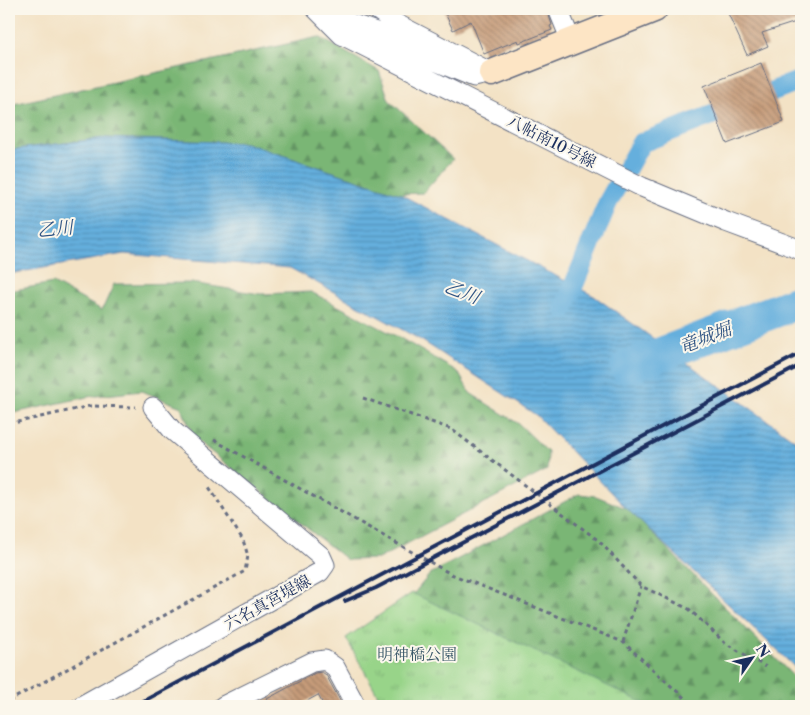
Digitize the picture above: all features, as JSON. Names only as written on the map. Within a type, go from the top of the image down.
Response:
[{"type":"street","points":[[376,9],[397,24],[492,73]]},
{"type":"street","points":[[558,9],[571,41]]},
{"type":"street","points":[[317,10],[376,32],[430,59],[474,77],[492,73],[654,9]]},
{"type":"street","name":"八帖南10号線","points":[[317,10],[342,35],[642,187],[726,222],[801,250]]},
{"type":"street","name":"六名真宮堤線","points":[[81,706],[304,582],[320,572],[325,564],[321,556],[172,430],[154,407]]},
{"type":"street","points":[[223,706],[312,662],[325,660],[335,667],[356,706]]},
{"type":"path","points":[[363,398],[451,429],[599,541],[641,586],[689,609],[725,643],[766,667]]},
{"type":"path","points":[[9,424],[90,406],[154,407]]},
{"type":"path","points":[[210,437],[451,574],[623,642],[693,706]]},
{"type":"path","points":[[9,701],[245,571],[248,556],[243,540],[208,485]]},
{"type":"path","points":[[623,642],[641,586]]},
{"type":"green space","points":[[319,37],[379,71],[389,100],[453,159],[423,193],[400,194],[245,143],[105,138],[9,150],[9,105]]},
{"type":"green space","points":[[53,283],[102,310],[114,284],[192,283],[260,294],[311,292],[402,339],[458,372],[470,393],[519,424],[548,452],[547,470],[378,559],[347,560],[195,439],[181,407],[142,391],[87,397],[9,414],[9,291]]},
{"type":"green space","points":[[579,494],[596,496],[628,509],[801,684],[801,706],[562,706],[411,597],[430,574]]},
{"type":"green space","name":"明神橋公園","points":[[412,593],[650,706],[384,706],[346,638]]},
{"type":"water","name":"乙川","points":[[105,138],[245,143],[400,194],[594,296],[796,441],[801,447],[801,673],[624,506],[536,415],[421,340],[290,268],[124,254],[9,274],[9,150]]},
{"type":"building","points":[[443,9],[547,9],[552,30],[519,43],[518,40],[484,54],[471,21],[453,30]]},
{"type":"building","points":[[726,9],[792,9],[796,22],[762,33],[768,46],[747,55]]},
{"type":"building","points":[[761,63],[784,122],[727,144],[704,86]]},
{"type":"building","points":[[322,672],[326,675],[343,706],[324,706],[318,695],[298,706],[254,706],[315,673]]},
{"type":"waterway","points":[[564,309],[608,202],[641,143],[801,80]]},
{"type":"waterway","name":"竜城堀","points":[[627,367],[801,301]]},
{"type":"railway","points":[[134,706],[801,353]]},
{"type":"railway","points":[[345,601],[376,588],[801,365]]}]
